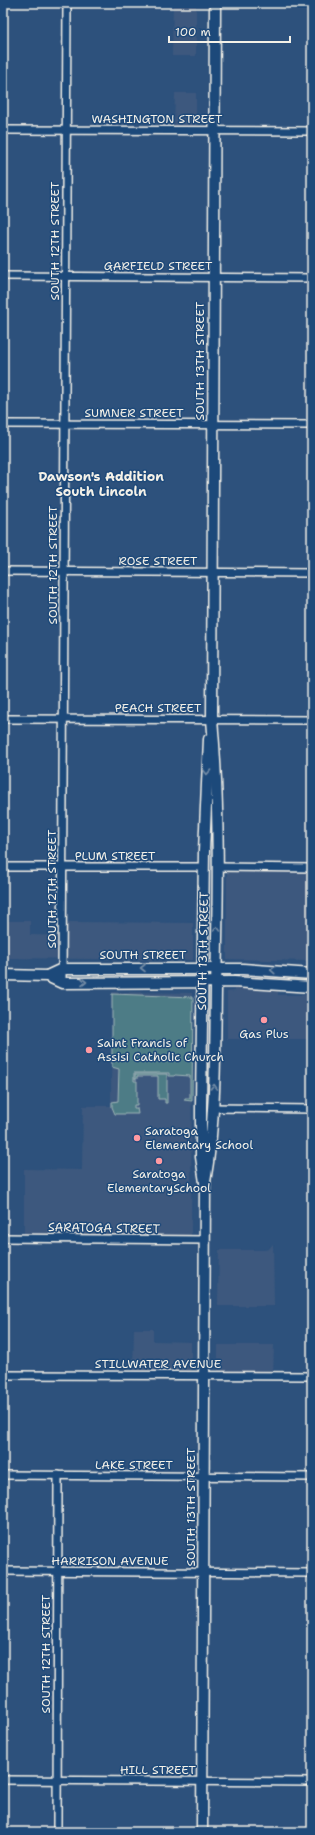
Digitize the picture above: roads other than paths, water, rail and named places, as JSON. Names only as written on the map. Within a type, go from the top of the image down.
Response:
[{"type":"main road","name":"SOUTH 13TH STREET","points":[[205,1182],[210,1156],[213,1108],[217,968],[218,817],[212,719],[215,3]]},
{"type":"main road","name":"SOUTH 13TH STREET","points":[[202,1832],[205,1182],[201,1157],[201,1135],[204,867],[208,746],[212,719]]},
{"type":"main road","name":"SOUTH STREET","points":[[47,976],[62,968],[217,968],[252,969],[312,974]]},
{"type":"main road","name":"SOUTH STREET","points":[[3,975],[47,976],[62,982],[203,981],[312,987]]},
{"type":"street","name":"SOUTH 12TH STREET","points":[[62,982],[67,3]]},
{"type":"street","name":"WASHINGTON STREET","points":[[3,130],[312,131]]},
{"type":"street","name":"GARFIELD STREET","points":[[3,276],[312,278]]},
{"type":"street","name":"SUMNER STREET","points":[[3,424],[312,426]]},
{"type":"street","name":"ROSE STREET","points":[[3,571],[312,573]]},
{"type":"street","name":"PEACH STREET","points":[[3,719],[312,720]]},
{"type":"street","name":"PLUM STREET","points":[[3,867],[204,867]]},
{"type":"street","points":[[217,867],[312,868]]},
{"type":"street","points":[[213,1108],[312,1109]]},
{"type":"street","name":"SARATOGA STREET","points":[[3,1238],[205,1240]]},
{"type":"street","name":"STILLWATER AVENUE","points":[[3,1375],[312,1376]]},
{"type":"street","name":"LAKE STREET","points":[[3,1475],[312,1477]]},
{"type":"street","name":"SOUTH 12TH STREET","points":[[57,1832],[58,1475]]},
{"type":"street","name":"HARRISON AVENUE","points":[[3,1571],[312,1574]]},
{"type":"street","name":"HILL STREET","points":[[3,1780],[312,1782]]},
{"type":"place","name":"Gas Plus","points":[[264,1020]]},
{"type":"place","name":"Saint Francis of Assisi Catholic Church","points":[[89,1050]]},
{"type":"place","name":"Saratoga Elementary School","points":[[137,1138]]},
{"type":"place","name":"Saratoga ElementarySchool","points":[[159,1161]]},
{"type":"district","name":"Dawson's Addition South Lincoln","points":[[101,484]]}]
